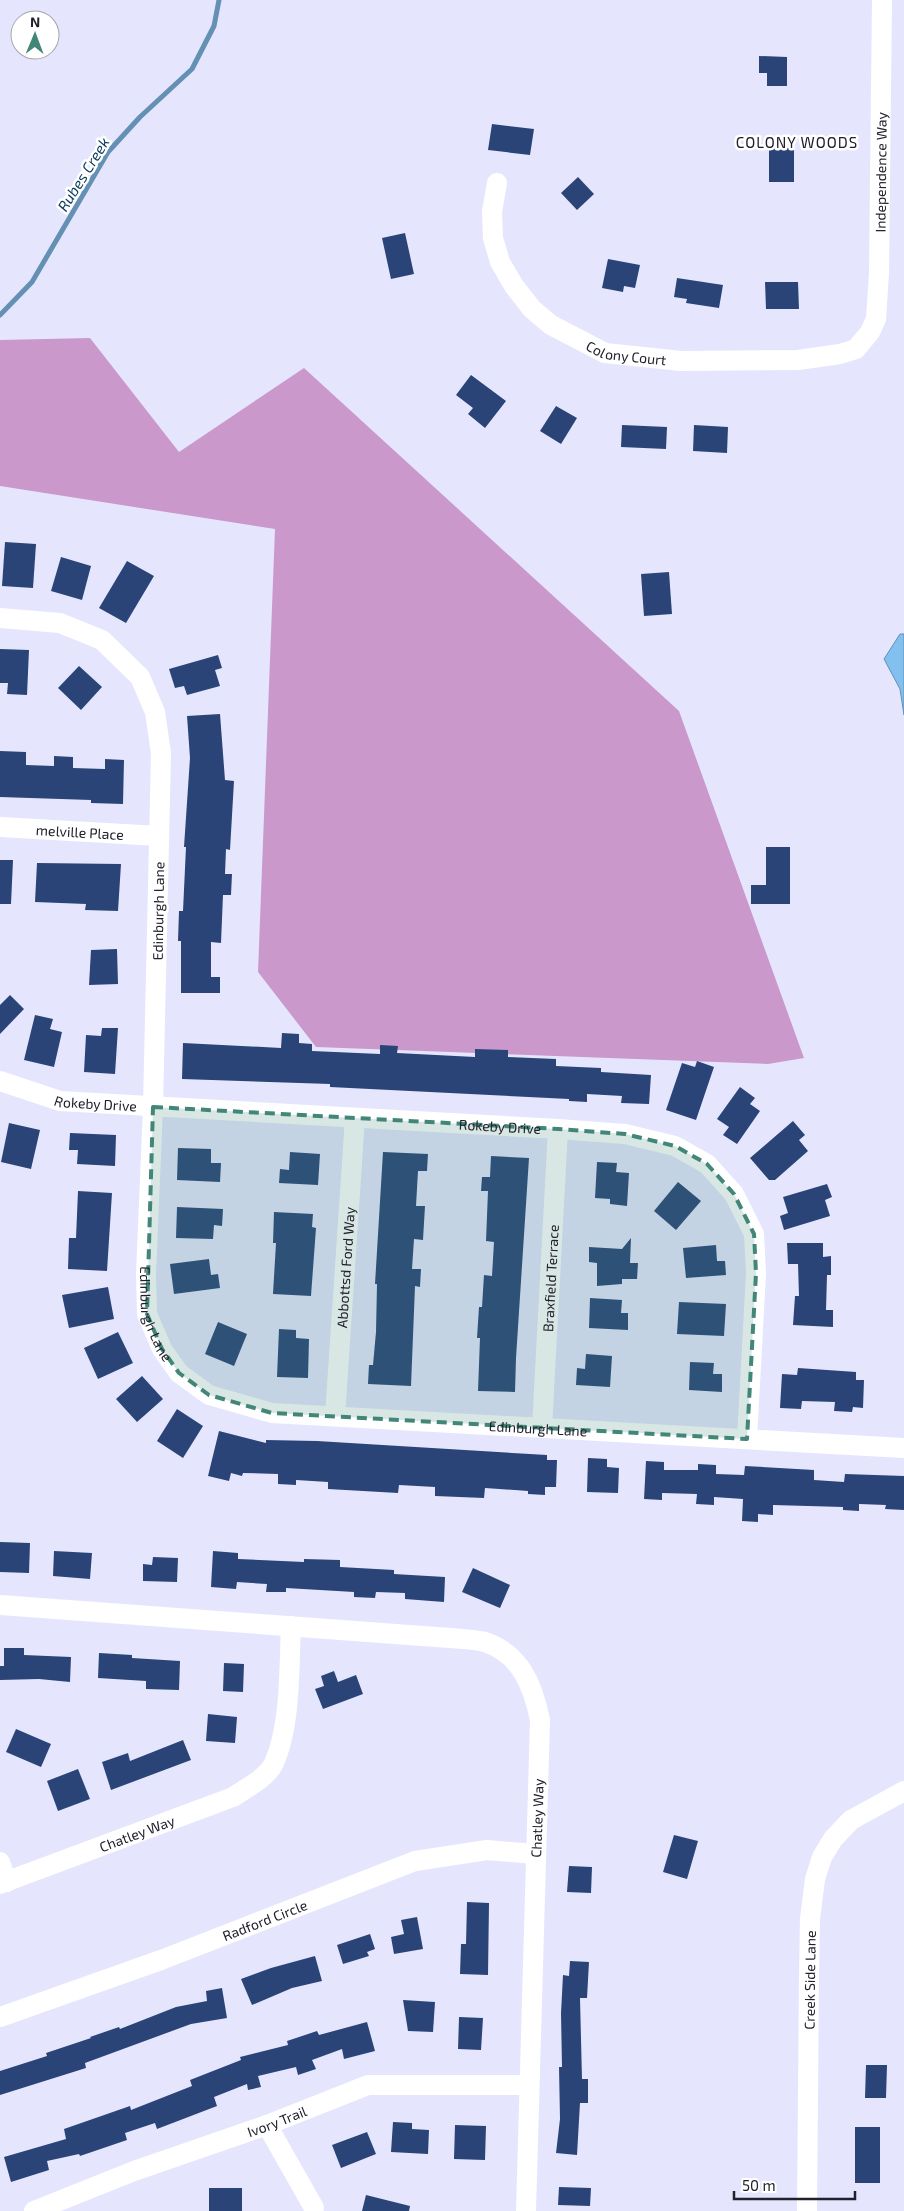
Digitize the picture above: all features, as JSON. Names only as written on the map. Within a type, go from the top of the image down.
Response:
[{"type":"street","name":"Independence Way","points":[[864,342],[876,319],[879,273],[882,0]]},
{"type":"street","name":"Colony Court","points":[[497,183],[492,212],[494,238],[500,262],[514,286],[532,309],[551,325],[605,353],[681,361],[798,360],[840,354],[856,349],[864,342]]},
{"type":"street","name":"Edinburgh Lane","points":[[0,618],[60,623],[102,640],[140,677],[155,712],[161,753],[154,1107],[146,1274],[147,1314],[162,1349],[179,1374],[209,1394],[272,1413],[904,1448]]},
{"type":"street","name":"melville Place","points":[[0,827],[159,836]]},
{"type":"street","name":"Rokeby Drive","points":[[0,1081],[60,1101],[558,1129],[625,1134],[675,1146],[706,1164],[734,1194],[754,1234],[756,1274],[747,1439]]},
{"type":"street","name":"Abbottsd Ford Way","points":[[335,1416],[355,1118]]},
{"type":"street","name":"Braxfield Terrace","points":[[542,1428],[558,1129]]},
{"type":"street","name":"Chatley Way","points":[[0,1605],[450,1638],[484,1642],[507,1653],[524,1673],[535,1693],[540,1720],[526,2211]]},
{"type":"street","name":"Chatley Way","points":[[4,1883],[233,1796],[255,1783],[274,1764],[281,1738],[288,1701],[291,1626]]},
{"type":"street","name":"Creek Side Lane","points":[[807,2211],[810,1919],[815,1879],[822,1857],[833,1839],[851,1820],[904,1791]]},
{"type":"street","name":"Radford Circle","points":[[0,2017],[161,1960],[415,1861],[487,1850],[535,1854]]},
{"type":"street","points":[[0,1862],[4,1883]]},
{"type":"street","name":"Ivory Trail","points":[[34,2211],[134,2172],[267,2125],[368,2085],[529,2085]]},
{"type":"street","points":[[267,2125],[314,2208]]},
{"type":"highlighted area","points":[[153,1107],[625,1134],[675,1146],[707,1164],[734,1194],[754,1234],[756,1273],[747,1439],[272,1413],[209,1395],[179,1373],[162,1349],[147,1314]]},
{"type":"shaded area","points":[[90,338],[179,452],[304,368],[679,711],[804,1058],[768,1064],[316,1047],[258,972],[275,529],[0,486],[0,340]]},
{"type":"water","points":[[900,634],[904,634],[904,715],[900,689],[884,659]]},
{"type":"building","points":[[759,56],[787,57],[787,86],[767,86],[767,73],[759,73]]},
{"type":"building","points":[[492,124],[534,129],[530,155],[488,150]]},
{"type":"building","points":[[769,148],[794,148],[794,182],[769,182]]},
{"type":"building","points":[[578,177],[594,194],[577,210],[561,193]]},
{"type":"building","points":[[405,233],[414,274],[391,279],[382,238]]},
{"type":"building","points":[[608,259],[640,265],[635,288],[624,286],[623,292],[602,288]]},
{"type":"building","points":[[677,278],[723,285],[719,308],[686,303],[687,299],[674,297]]},
{"type":"building","points":[[765,282],[798,282],[799,309],[766,309]]},
{"type":"building","points":[[471,375],[506,401],[485,428],[468,414],[473,408],[456,395]]},
{"type":"building","points":[[556,406],[577,418],[561,444],[540,431]]},
{"type":"building","points":[[622,425],[667,427],[666,449],[621,447]]},
{"type":"building","points":[[694,425],[728,427],[727,453],[693,451]]},
{"type":"building","points":[[5,542],[36,544],[33,588],[2,586]]},
{"type":"building","points":[[61,557],[91,566],[82,600],[51,591]]},
{"type":"building","points":[[127,561],[154,576],[126,623],[99,608]]},
{"type":"building","points":[[669,572],[672,614],[644,616],[641,574]]},
{"type":"building","points":[[0,649],[29,650],[27,695],[7,694],[8,683],[0,683]]},
{"type":"building","points":[[218,655],[222,668],[215,670],[220,686],[187,695],[184,686],[175,688],[169,669]]},
{"type":"building","points":[[79,666],[102,687],[81,710],[58,688]]},
{"type":"building","points":[[220,714],[225,780],[234,781],[230,850],[226,849],[225,874],[232,874],[231,895],[223,895],[221,943],[211,942],[211,977],[220,977],[220,993],[181,993],[181,941],[178,941],[179,911],[183,911],[186,847],[184,847],[190,758],[187,716]]},
{"type":"building","points":[[0,751],[26,752],[26,765],[54,766],[54,756],[73,757],[73,768],[105,769],[105,759],[124,760],[123,804],[91,803],[91,800],[0,797]]},
{"type":"building","points":[[766,847],[790,847],[790,904],[751,904],[751,885],[766,885]]},
{"type":"building","points":[[0,860],[13,860],[11,904],[0,904]]},
{"type":"building","points":[[37,863],[121,864],[118,911],[85,910],[86,904],[35,902]]},
{"type":"building","points":[[117,949],[118,984],[89,985],[91,950]]},
{"type":"building","points":[[10,995],[24,1009],[0,1034],[0,1005]]},
{"type":"building","points":[[35,1015],[53,1019],[50,1029],[62,1032],[54,1067],[24,1060]]},
{"type":"building","points":[[102,1028],[118,1028],[115,1074],[84,1072],[86,1035],[101,1036]]},
{"type":"building","points":[[282,1033],[299,1034],[299,1043],[312,1044],[312,1051],[380,1054],[380,1045],[398,1046],[397,1053],[475,1057],[475,1049],[508,1050],[508,1057],[556,1059],[556,1066],[601,1068],[601,1072],[651,1075],[649,1104],[621,1103],[622,1096],[587,1094],[587,1102],[569,1101],[569,1099],[330,1087],[330,1084],[182,1079],[183,1043],[281,1048]]},
{"type":"building","points":[[697,1061],[714,1067],[696,1120],[666,1110],[682,1063],[695,1067]]},
{"type":"building","points":[[740,1087],[755,1098],[750,1104],[760,1111],[737,1144],[723,1135],[729,1127],[717,1119]]},
{"type":"building","points":[[793,1121],[805,1135],[799,1140],[808,1151],[775,1180],[769,1180],[750,1158]]},
{"type":"building","points":[[9,1123],[40,1130],[31,1169],[1,1162]]},
{"type":"building","points":[[70,1133],[116,1135],[115,1166],[77,1164],[78,1150],[69,1150]]},
{"type":"building","points":[[178,1148],[211,1149],[211,1163],[221,1163],[220,1182],[177,1180]]},
{"type":"building","points":[[290,1152],[320,1154],[318,1185],[279,1183],[280,1169],[289,1170]]},
{"type":"building","points":[[383,1152],[428,1154],[427,1171],[418,1171],[416,1206],[425,1206],[423,1240],[414,1239],[412,1269],[421,1269],[420,1287],[415,1286],[411,1386],[368,1384],[369,1365],[373,1365],[376,1332],[377,1284],[375,1284]]},
{"type":"building","points":[[491,1156],[529,1158],[515,1392],[478,1391],[480,1338],[477,1338],[479,1307],[482,1307],[484,1275],[492,1276],[494,1242],[486,1241],[488,1191],[481,1191],[482,1177],[490,1177]]},
{"type":"building","points":[[597,1162],[617,1163],[616,1172],[629,1173],[627,1206],[610,1204],[610,1199],[595,1198]]},
{"type":"building","points":[[678,1182],[701,1201],[676,1230],[654,1211]]},
{"type":"building","points":[[827,1184],[832,1197],[825,1200],[830,1216],[784,1230],[780,1216],[788,1213],[783,1197]]},
{"type":"building","points":[[78,1191],[112,1193],[107,1271],[68,1269],[69,1238],[76,1238]]},
{"type":"building","points":[[177,1207],[223,1209],[222,1226],[214,1225],[213,1239],[176,1238]]},
{"type":"building","points":[[274,1212],[313,1214],[312,1227],[316,1228],[311,1296],[273,1294],[276,1243],[273,1243]]},
{"type":"building","points":[[631,1238],[630,1263],[638,1263],[637,1279],[622,1279],[622,1284],[597,1286],[597,1263],[589,1262],[589,1247],[622,1249]]},
{"type":"building","points":[[787,1243],[823,1243],[823,1257],[831,1256],[831,1275],[827,1275],[826,1310],[833,1310],[833,1327],[793,1325],[795,1296],[799,1296],[798,1264],[788,1264]]},
{"type":"building","points":[[716,1245],[717,1261],[725,1261],[726,1275],[686,1278],[683,1248]]},
{"type":"building","points":[[209,1259],[211,1275],[218,1274],[220,1288],[174,1294],[170,1264]]},
{"type":"building","points":[[108,1287],[114,1319],[69,1328],[62,1295]]},
{"type":"building","points":[[590,1298],[622,1300],[621,1313],[628,1313],[628,1330],[589,1328]]},
{"type":"building","points":[[679,1302],[726,1304],[724,1336],[677,1334]]},
{"type":"building","points":[[218,1322],[247,1334],[234,1366],[205,1354]]},
{"type":"building","points":[[279,1329],[296,1330],[296,1338],[309,1339],[308,1378],[277,1377]]},
{"type":"building","points":[[118,1332],[133,1363],[98,1379],[84,1348]]},
{"type":"building","points":[[586,1354],[612,1356],[610,1387],[576,1385],[577,1368],[585,1369]]},
{"type":"building","points":[[690,1362],[714,1363],[713,1374],[722,1374],[722,1392],[689,1390]]},
{"type":"building","points":[[798,1368],[856,1372],[856,1380],[864,1380],[863,1408],[853,1407],[852,1412],[834,1411],[835,1402],[802,1401],[801,1409],[780,1408],[782,1374],[797,1375]]},
{"type":"building","points":[[142,1376],[163,1399],[137,1422],[116,1399]]},
{"type":"building","points":[[177,1409],[203,1426],[183,1458],[157,1441]]},
{"type":"building","points":[[219,1431],[266,1443],[266,1440],[317,1441],[547,1455],[547,1460],[557,1460],[556,1487],[545,1487],[545,1495],[528,1494],[528,1491],[485,1488],[484,1498],[435,1496],[435,1487],[399,1485],[398,1493],[328,1489],[328,1482],[296,1480],[296,1485],[278,1484],[278,1474],[243,1473],[242,1476],[231,1473],[229,1481],[208,1476]]},
{"type":"building","points":[[588,1458],[607,1459],[607,1467],[619,1468],[618,1493],[587,1492]]},
{"type":"building","points":[[646,1461],[664,1462],[664,1470],[698,1470],[698,1464],[716,1465],[716,1474],[744,1475],[745,1466],[814,1470],[814,1480],[844,1482],[845,1474],[904,1476],[904,1510],[885,1509],[886,1505],[859,1504],[859,1511],[843,1510],[843,1507],[773,1505],[773,1515],[758,1514],[758,1522],[742,1521],[743,1499],[714,1497],[714,1505],[696,1504],[697,1494],[662,1493],[662,1500],[644,1499]]},
{"type":"building","points":[[0,1542],[30,1543],[29,1573],[0,1572]]},
{"type":"building","points":[[54,1551],[92,1553],[90,1579],[53,1576]]},
{"type":"building","points":[[213,1551],[238,1553],[238,1559],[304,1562],[304,1559],[340,1560],[340,1567],[394,1570],[394,1574],[445,1577],[444,1602],[405,1599],[405,1593],[376,1592],[375,1598],[354,1597],[354,1592],[286,1588],[286,1592],[266,1592],[267,1584],[237,1582],[236,1589],[211,1587]]},
{"type":"building","points":[[153,1557],[178,1558],[177,1582],[143,1581],[143,1564],[152,1565]]},
{"type":"building","points":[[473,1568],[510,1585],[500,1608],[462,1592]]},
{"type":"building","points":[[4,1648],[24,1648],[24,1655],[71,1657],[70,1682],[39,1679],[0,1680],[0,1666],[4,1666]]},
{"type":"building","points":[[99,1653],[132,1655],[132,1658],[180,1661],[179,1690],[146,1689],[146,1681],[98,1678]]},
{"type":"building","points":[[224,1663],[244,1664],[243,1692],[223,1691]]},
{"type":"building","points":[[334,1671],[338,1682],[356,1675],[363,1694],[323,1709],[315,1689],[324,1686],[321,1676]]},
{"type":"building","points":[[208,1714],[237,1717],[235,1743],[206,1741]]},
{"type":"building","points":[[16,1729],[51,1744],[41,1767],[6,1752]]},
{"type":"building","points":[[183,1740],[191,1760],[111,1790],[102,1762],[128,1753],[130,1761]]},
{"type":"building","points":[[78,1769],[90,1799],[58,1811],[47,1781]]},
{"type":"building","points":[[674,1835],[698,1841],[687,1879],[663,1872]]},
{"type":"building","points":[[569,1866],[592,1867],[591,1893],[567,1892]]},
{"type":"building","points":[[467,1902],[489,1903],[488,1975],[460,1974],[461,1944],[466,1944]]},
{"type":"building","points":[[417,1917],[423,1949],[394,1954],[391,1937],[404,1934],[401,1920]]},
{"type":"building","points":[[370,1934],[375,1949],[367,1952],[369,1956],[343,1964],[337,1945]]},
{"type":"building","points":[[315,1956],[322,1981],[292,1988],[252,2005],[241,1979],[271,1968]]},
{"type":"building","points":[[570,1961],[589,1962],[587,1998],[580,1998],[582,2079],[588,2079],[588,2103],[580,2103],[577,2155],[556,2153],[560,2119],[559,2067],[562,2067],[561,2013],[563,1975],[569,1976]]},
{"type":"building","points":[[222,1988],[227,2018],[191,2024],[85,2063],[86,2068],[0,2095],[0,2071],[47,2056],[46,2053],[119,2027],[120,2029],[176,2007],[207,2001],[206,1991]]},
{"type":"building","points":[[403,2000],[435,2002],[433,2032],[408,2031]]},
{"type":"building","points":[[459,2017],[483,2018],[481,2050],[458,2049]]},
{"type":"building","points":[[367,2022],[375,2051],[344,2059],[342,2049],[312,2060],[316,2069],[298,2075],[296,2067],[258,2076],[261,2087],[248,2090],[247,2084],[214,2097],[217,2106],[157,2129],[155,2123],[125,2133],[127,2140],[80,2156],[79,2154],[47,2161],[49,2170],[11,2182],[4,2157],[66,2139],[64,2129],[130,2106],[131,2110],[192,2086],[190,2080],[241,2060],[240,2057],[288,2045],[287,2041],[317,2031],[319,2035]]},
{"type":"building","points":[[866,2065],[887,2065],[886,2098],[865,2098]]},
{"type":"building","points":[[393,2122],[412,2123],[412,2129],[429,2130],[428,2154],[391,2152]]},
{"type":"building","points":[[455,2125],[486,2126],[485,2160],[454,2159]]},
{"type":"building","points":[[855,2127],[880,2127],[880,2183],[855,2183]]},
{"type":"building","points":[[367,2132],[376,2154],[341,2168],[332,2145]]},
{"type":"building","points":[[559,2187],[591,2188],[590,2206],[558,2205]]},
{"type":"building","points":[[209,2188],[242,2188],[242,2211],[209,2211]]},
{"type":"building","points":[[366,2195],[410,2206],[409,2211],[362,2211]]},
{"type":"waterway","name":"Rubes Creek","points":[[0,315],[32,282],[108,152],[140,117],[192,69],[214,26],[219,0]]},
{"type":"district","name":"COLONY WOODS","points":[[797,142]]}]
